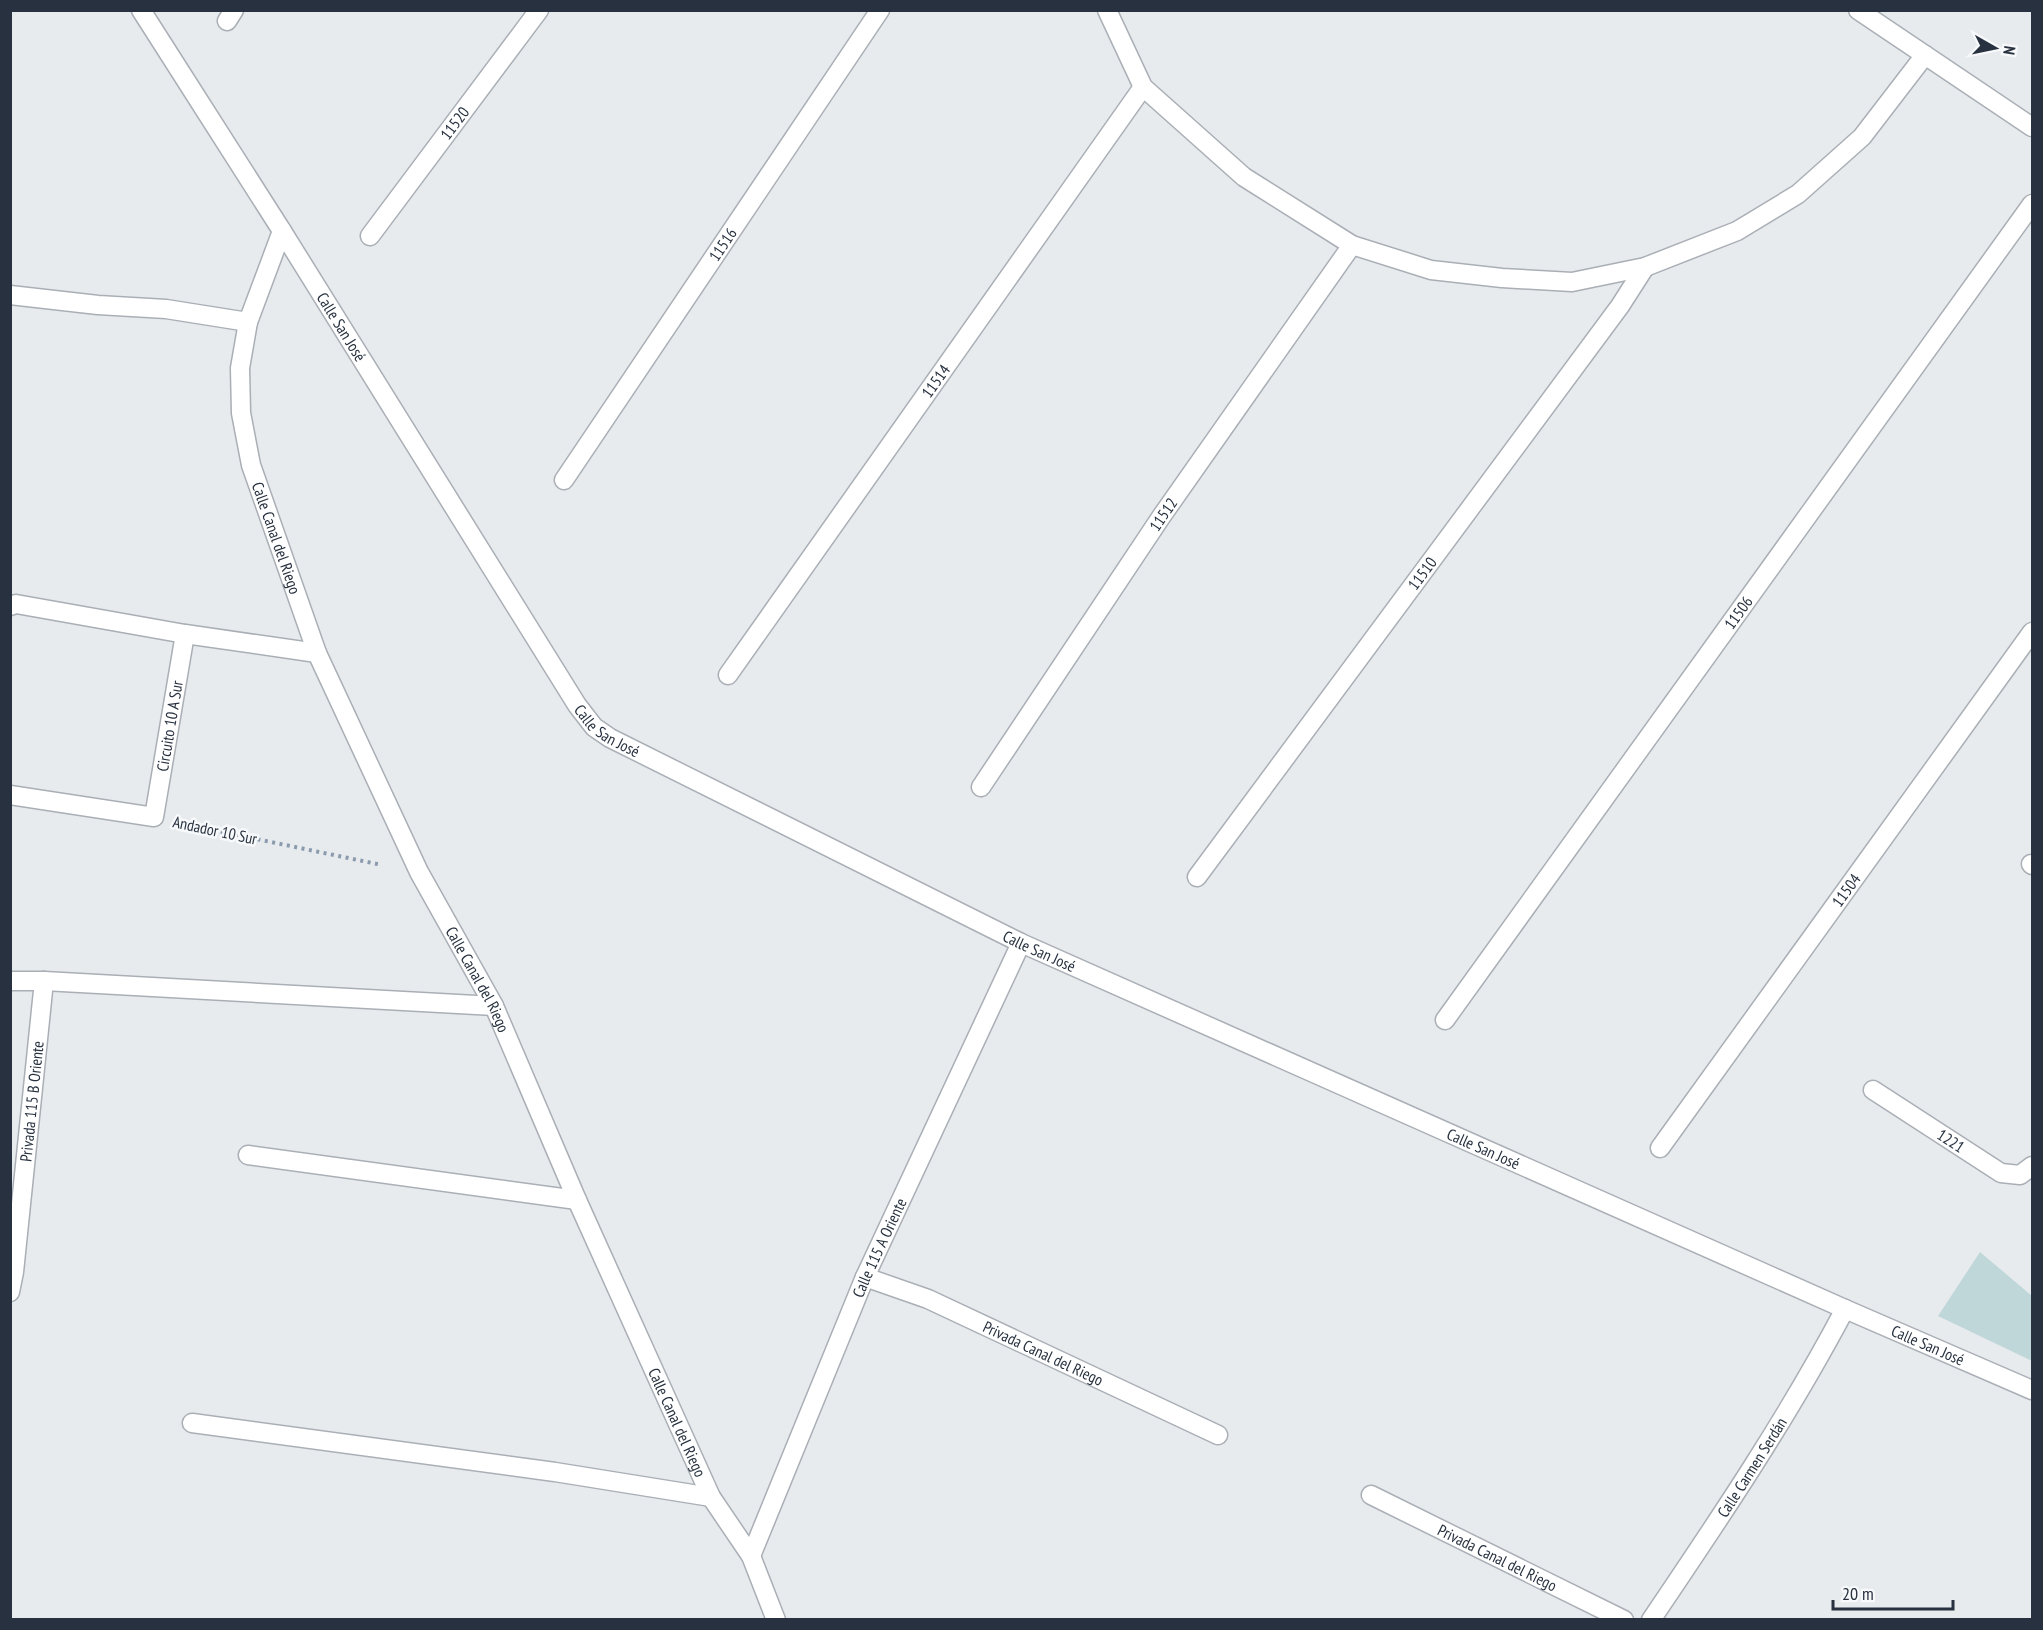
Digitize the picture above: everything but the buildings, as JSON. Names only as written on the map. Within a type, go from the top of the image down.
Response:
[{"type":"street","name":"Calle San José","points":[[141,10],[282,231],[576,705],[594,727],[610,738],[1021,943],[2032,1390]]},
{"type":"street","name":"11520","points":[[370,236],[539,10]]},
{"type":"street","name":"11516","points":[[564,480],[880,10]]},
{"type":"street","points":[[1107,10],[1143,87],[1244,177],[1352,245],[1431,270],[1502,278],[1572,282],[1645,267],[1737,231],[1798,194],[1862,136],[1925,55]]},
{"type":"street","points":[[1858,10],[2032,127]]},
{"type":"street","name":"11514","points":[[728,675],[1143,87]]},
{"type":"street","name":"11506","points":[[1444,1020],[2032,204]]},
{"type":"street","points":[[10,295],[98,305],[166,309],[248,322],[282,231]]},
{"type":"street","name":"11512","points":[[981,787],[1161,517],[1352,245]]},
{"type":"street","name":"11510","points":[[1197,877],[1613,315],[1645,267]]},
{"type":"street","name":"Calle Canal del Riego","points":[[248,322],[240,368],[241,412],[251,465],[316,653],[419,872],[494,1006],[577,1200],[711,1497],[751,1556],[776,1620]]},
{"type":"street","points":[[10,606],[16,604],[185,634],[316,653]]},
{"type":"street","name":"11504","points":[[1660,1148],[2032,632]]},
{"type":"street","name":"Circuito 10 A Sur","points":[[154,817],[185,634]]},
{"type":"street","name":"Andador 10 Sur","points":[[10,795],[154,817]]},
{"type":"street","name":"Calle 115 A Oriente","points":[[751,1556],[865,1277],[1021,943]]},
{"type":"street","points":[[10,981],[494,1006]]},
{"type":"street","name":"Privada 115 B Oriente","points":[[10,1292],[44,981]]},
{"type":"street","name":"1221","points":[[1873,1090],[2001,1173],[2020,1174],[2032,1166]]},
{"type":"street","points":[[248,1155],[577,1200]]},
{"type":"street","name":"Privada Canal del Riego","points":[[865,1277],[928,1299],[1218,1435]]},
{"type":"street","name":"Calle Carmen Serdán","points":[[1651,1620],[1755,1465],[1820,1357],[1845,1309]]},
{"type":"street","points":[[192,1424],[555,1472],[711,1497]]},
{"type":"street","name":"Privada Canal del Riego","points":[[1371,1495],[1623,1620]]},
{"type":"path","name":"Andador 10 Sur","points":[[154,817],[419,872]]},
{"type":"shaded area","points":[[1980,1252],[2032,1296],[2032,1361],[1938,1316]]}]
